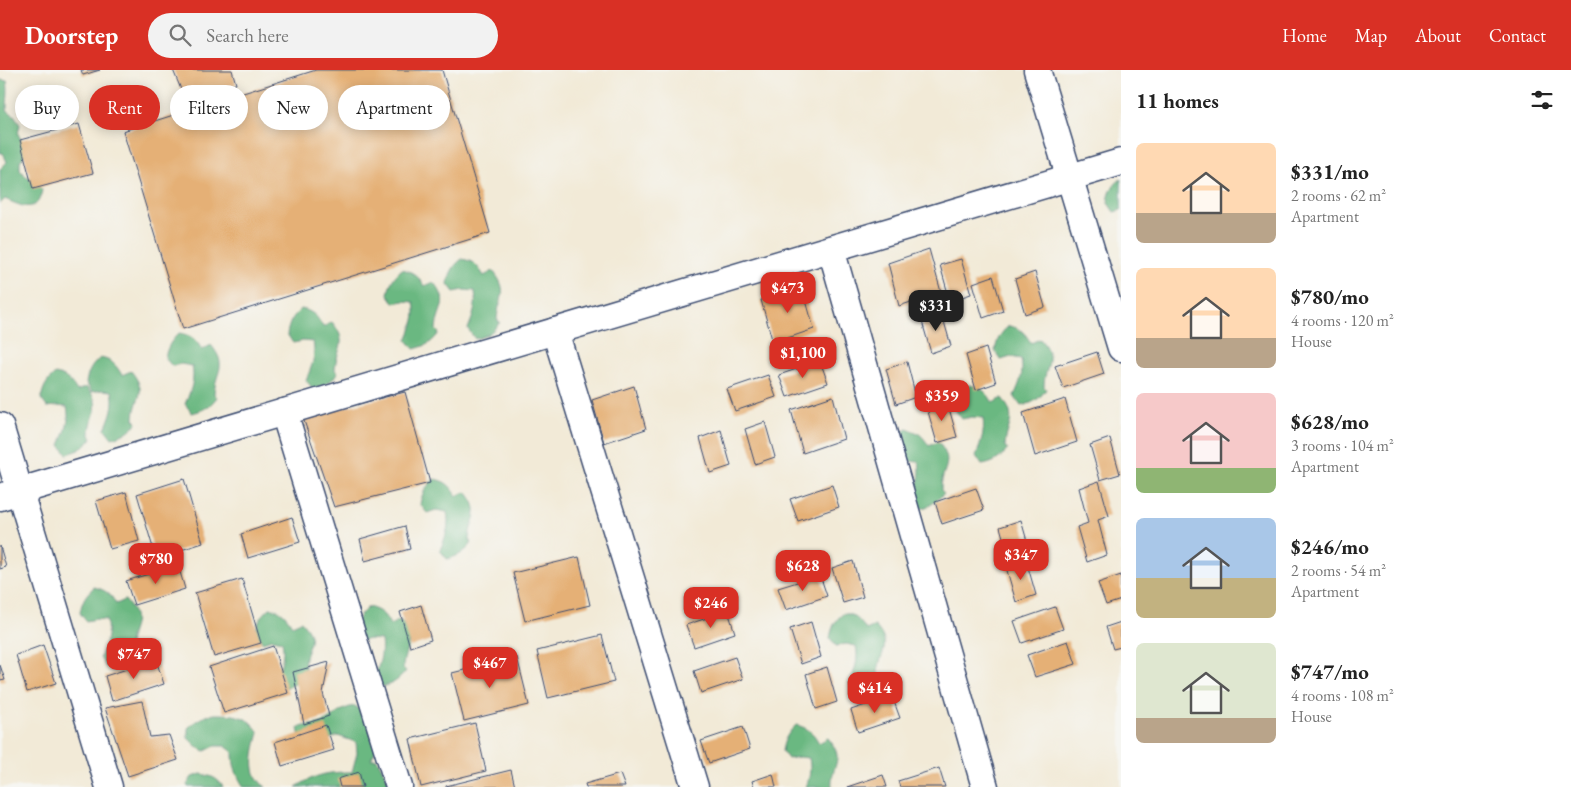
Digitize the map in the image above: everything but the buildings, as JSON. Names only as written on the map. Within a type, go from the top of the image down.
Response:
[{"type":"street","points":[[1037,70],[1121,348]]},
{"type":"street","points":[[10,494],[1121,162]]},
{"type":"street","points":[[831,249],[985,787]]},
{"type":"street","points":[[555,331],[695,787]]},
{"type":"street","points":[[284,412],[399,787]]},
{"type":"street","points":[[0,426],[10,494],[109,787]]},
{"type":"green space","points":[[0,80],[7,81],[7,110],[15,116],[15,130],[19,130],[18,134],[26,153],[20,161],[20,170],[42,190],[40,198],[33,206],[23,206],[5,199],[0,204],[0,169],[7,162],[3,153],[0,153]]},
{"type":"green space","points":[[1121,179],[1121,210],[1114,212],[1108,203],[1109,196],[1113,187]]},
{"type":"green space","points":[[462,259],[475,264],[484,276],[493,271],[498,278],[502,290],[497,320],[500,322],[489,334],[475,339],[468,329],[475,306],[475,291],[464,290],[454,292],[448,284],[452,270]]},
{"type":"green space","points":[[402,269],[415,275],[424,286],[433,282],[439,289],[443,301],[436,330],[439,333],[428,344],[414,349],[407,340],[414,321],[414,302],[394,303],[388,294],[392,280]]},
{"type":"green space","points":[[301,309],[309,311],[314,315],[323,327],[332,322],[337,329],[341,341],[335,370],[338,373],[327,383],[313,389],[306,380],[313,361],[313,342],[293,343],[287,334],[291,320]]},
{"type":"green space","points":[[1009,326],[1017,328],[1027,336],[1031,343],[1040,339],[1048,352],[1049,358],[1044,387],[1046,389],[1035,401],[1021,406],[1014,396],[1021,378],[1021,359],[1011,357],[1001,360],[995,351],[999,337]]},
{"type":"green space","points":[[179,333],[193,338],[202,350],[211,345],[216,352],[220,364],[214,394],[217,397],[206,408],[192,413],[185,404],[192,385],[192,366],[181,364],[172,366],[165,358],[170,344]]},
{"type":"green space","points":[[100,358],[108,360],[118,368],[122,375],[131,371],[136,378],[140,390],[134,419],[137,422],[120,436],[112,438],[105,429],[112,410],[112,391],[92,392],[86,383],[90,369]]},
{"type":"green space","points":[[55,374],[68,380],[77,391],[86,387],[92,394],[96,405],[90,435],[92,438],[75,452],[67,454],[60,445],[67,426],[67,407],[47,407],[41,399],[45,385]]},
{"type":"green space","points":[[970,385],[984,391],[993,403],[1002,398],[1007,405],[1011,417],[1005,447],[1008,449],[996,460],[982,465],[976,456],[983,433],[983,418],[972,417],[962,419],[956,411],[961,397]]},
{"type":"green space","points":[[906,429],[920,434],[929,446],[938,442],[943,449],[947,461],[941,490],[944,493],[927,507],[919,509],[912,500],[919,476],[919,462],[908,461],[898,463],[894,444]]},
{"type":"green space","points":[[434,479],[448,484],[457,496],[466,492],[474,505],[475,511],[469,540],[472,543],[461,554],[447,559],[440,550],[447,531],[447,512],[436,510],[427,513],[420,504],[425,490]]},
{"type":"green space","points":[[94,587],[108,593],[116,604],[125,600],[131,607],[135,619],[129,649],[131,651],[120,662],[106,667],[100,658],[107,635],[106,620],[86,621],[80,613],[84,598]]},
{"type":"green space","points":[[368,607],[382,613],[390,625],[400,620],[405,627],[409,639],[403,668],[406,671],[394,682],[380,687],[374,678],[381,655],[381,640],[370,639],[360,641],[356,622]]},
{"type":"green space","points":[[270,608],[278,610],[288,618],[292,625],[301,621],[310,635],[302,677],[294,685],[282,688],[275,679],[282,660],[282,641],[272,639],[262,642],[256,633],[260,619]]},
{"type":"green space","points":[[844,613],[857,618],[866,630],[875,626],[881,633],[885,644],[878,674],[881,676],[870,687],[856,692],[849,684],[856,665],[856,646],[846,644],[836,646],[830,638],[834,624]]},
{"type":"green space","points":[[355,706],[372,718],[376,750],[371,759],[377,759],[392,787],[296,787],[322,775],[352,772],[357,753],[356,742],[338,736],[318,743],[300,737],[298,728],[318,724],[344,709]]},
{"type":"green space","points":[[215,714],[228,714],[240,717],[255,727],[259,733],[255,747],[254,769],[260,782],[266,787],[244,787],[236,770],[233,752],[225,746],[215,746],[205,751],[188,738],[188,728],[191,725],[203,717]]},
{"type":"green space","points":[[796,725],[810,731],[819,743],[828,738],[834,746],[837,758],[832,787],[806,787],[810,773],[809,758],[788,759],[782,751],[787,736]]},
{"type":"green space","points":[[201,774],[214,778],[223,787],[188,787],[187,785],[192,777]]}]
